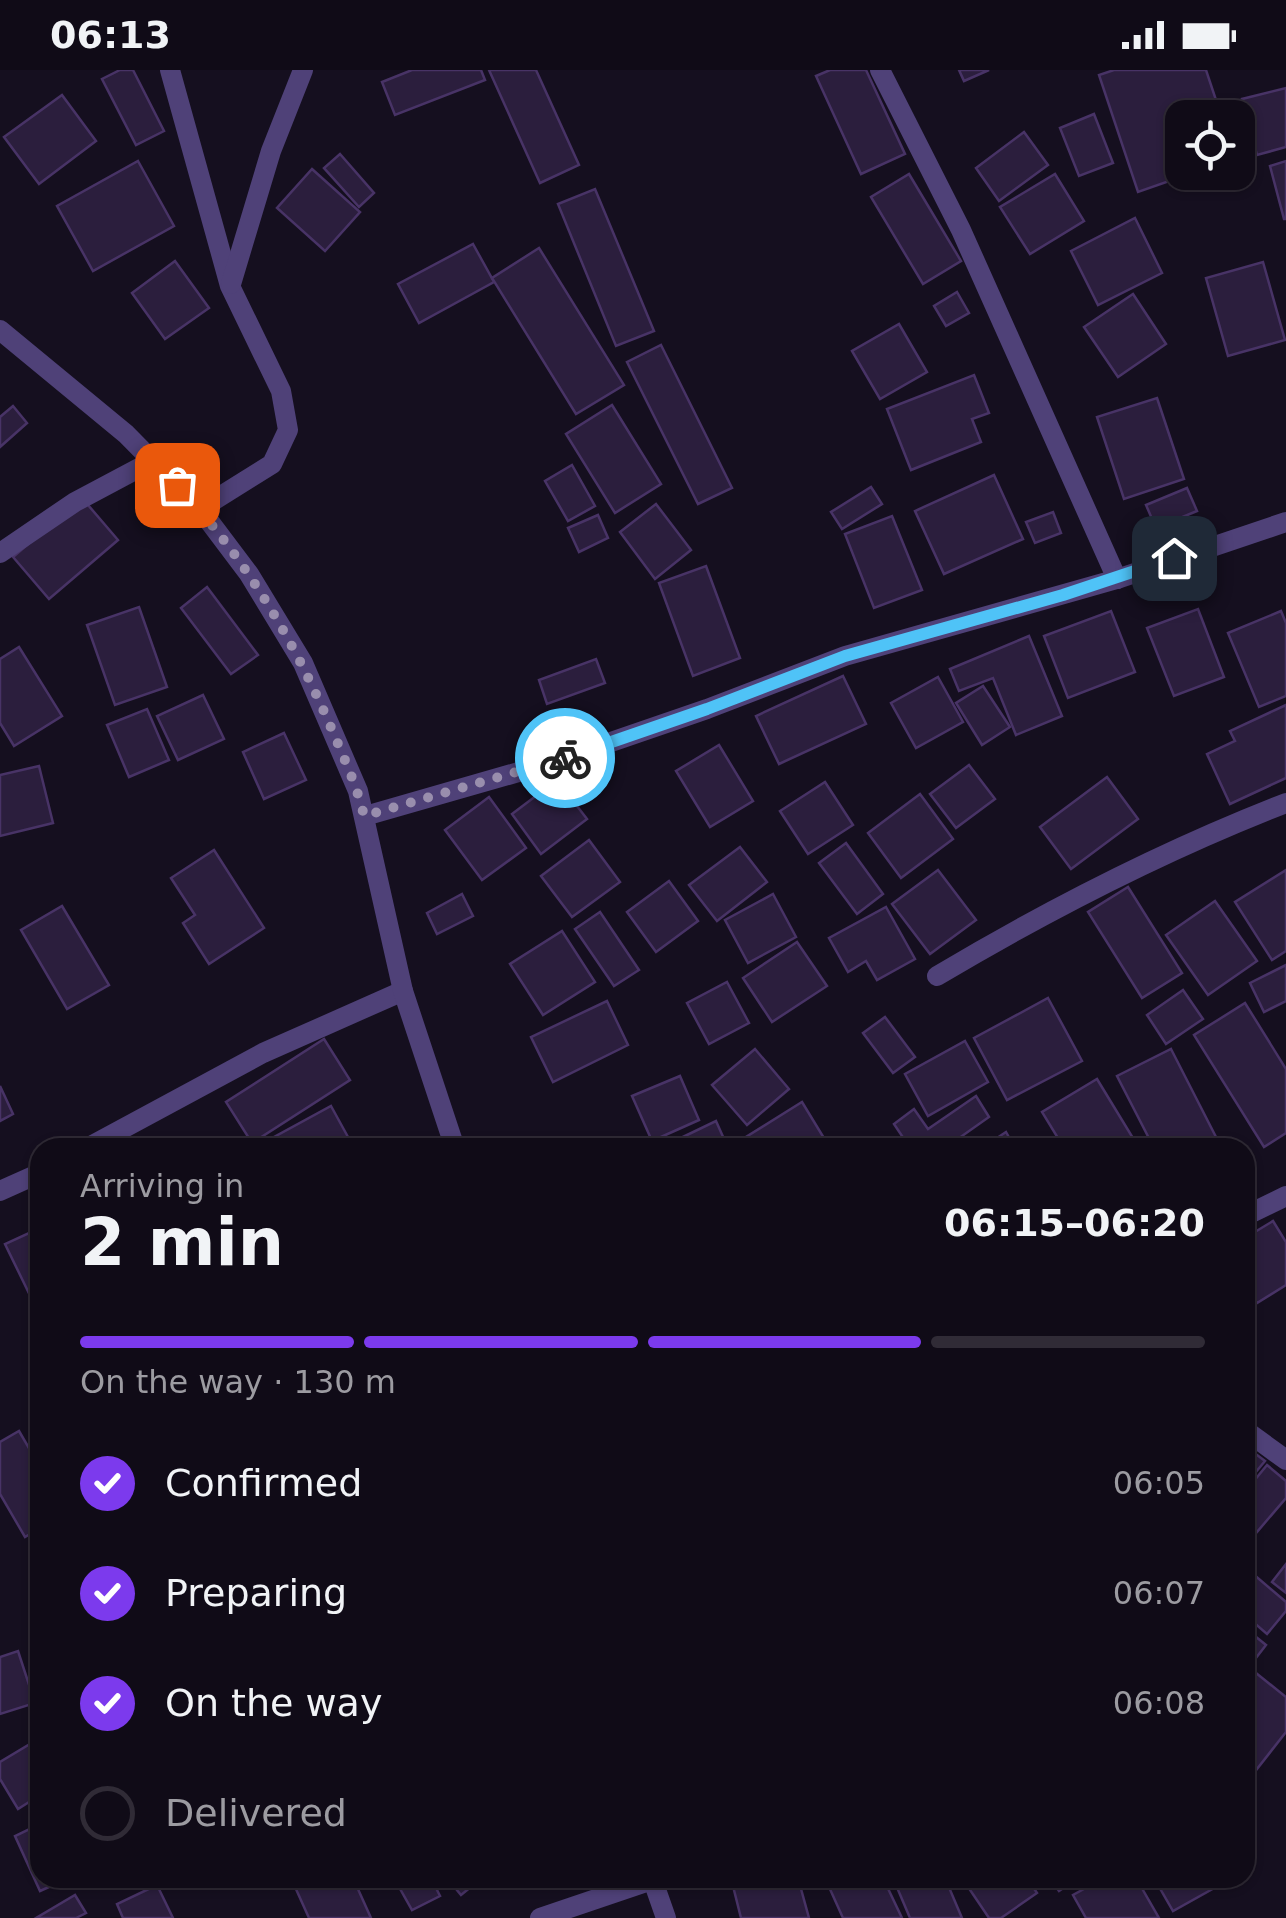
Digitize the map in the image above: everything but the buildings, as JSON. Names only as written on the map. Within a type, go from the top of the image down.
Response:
[{"type":"street","points":[[170,70],[230,286],[280,391],[288,430],[272,464],[200,509]]},
{"type":"street","points":[[230,286],[270,151],[303,70]]},
{"type":"street","points":[[880,70],[961,230],[1117,579]]},
{"type":"street","points":[[0,330],[154,460],[200,509],[249,574],[303,663],[358,791],[403,991],[453,1138]]},
{"type":"street","points":[[0,553],[75,502],[154,460]]},
{"type":"street","points":[[364,816],[550,763],[845,656],[1117,579],[1286,522]]},
{"type":"street","points":[[937,976],[1060,908],[1198,840],[1286,803]]},
{"type":"street","points":[[106,1138],[263,1053],[403,991]]},
{"type":"street","points":[[0,1191],[30,1178]]},
{"type":"street","points":[[1255,1211],[1286,1196]]},
{"type":"street","points":[[1255,1437],[1286,1460]]},
{"type":"street","points":[[540,1918],[626,1888]]},
{"type":"street","points":[[655,1888],[666,1918]]},
{"type":"way so far","points":[[177,485],[249,574],[303,663],[358,791],[364,816],[565,758]]},
{"type":"route","points":[[565,758],[845,656],[1117,579],[1174,558]]}]
